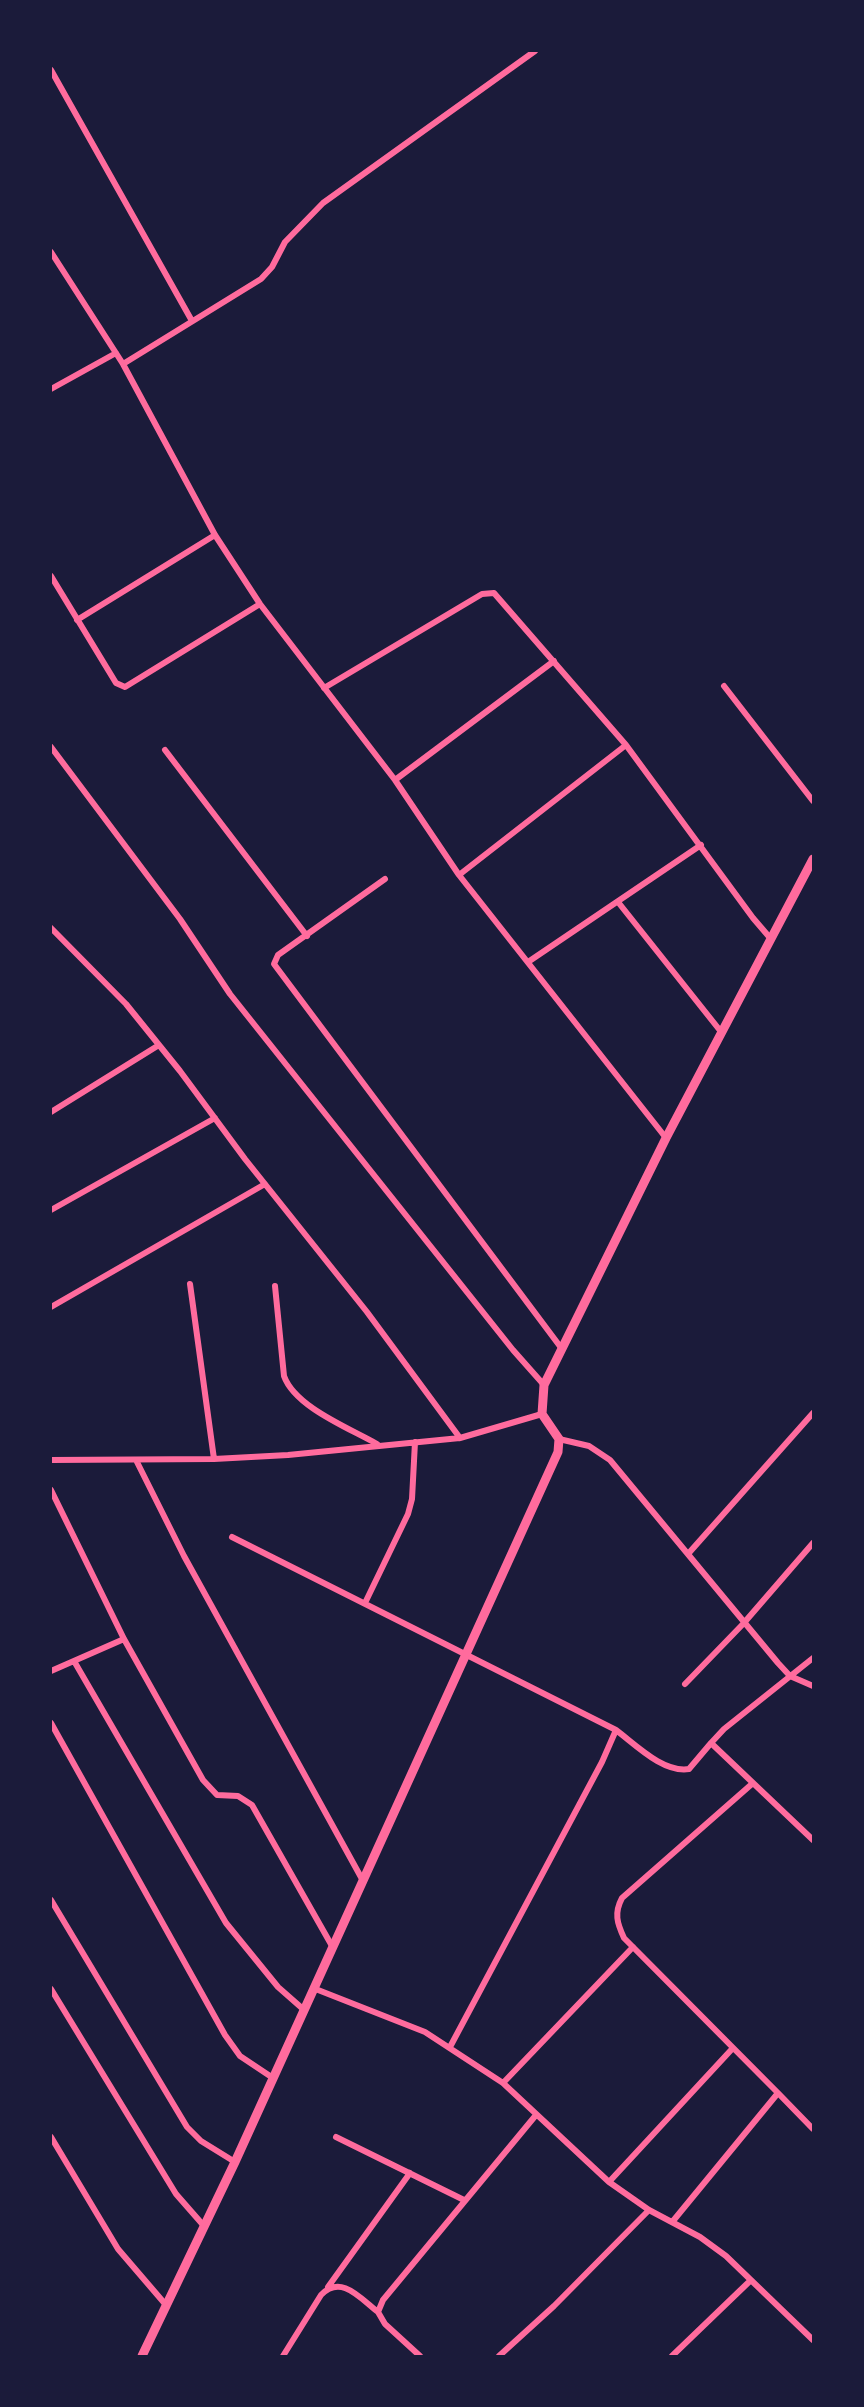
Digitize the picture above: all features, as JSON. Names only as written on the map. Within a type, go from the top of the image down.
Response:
[{"type":"street","points":[[123,364],[261,279],[272,267],[285,242],[323,203],[535,51]]},
{"type":"street","points":[[51,70],[192,321]]},
{"type":"street","points":[[51,252],[123,364],[215,535],[260,604],[395,780],[459,875],[666,1138]]},
{"type":"street","points":[[51,389],[116,353]]},
{"type":"street","points":[[78,620],[215,535]]},
{"type":"street","points":[[51,576],[116,683],[125,687],[260,604]]},
{"type":"street","points":[[324,688],[488,592],[499,597],[626,745],[753,918],[771,939]]},
{"type":"street","points":[[395,780],[554,661]]},
{"type":"street","points":[[724,686],[813,801]]},
{"type":"street","points":[[459,875],[626,745]]},
{"type":"street","points":[[51,747],[180,919],[230,994],[513,1350],[544,1385]]},
{"type":"street","points":[[165,750],[307,936]]},
{"type":"street","points":[[528,962],[701,845]]},
{"type":"street","points":[[142,2356],[235,2162],[558,1452],[559,1439],[542,1414],[544,1385],[666,1138],[813,859]]},
{"type":"street","points":[[385,879],[278,955],[274,962],[275,967],[562,1349]]},
{"type":"street","points":[[618,902],[722,1033]]},
{"type":"street","points":[[51,928],[126,1004],[159,1045],[265,1184],[367,1312],[460,1438]]},
{"type":"street","points":[[51,1112],[159,1045]]},
{"type":"street","points":[[51,1210],[215,1118]]},
{"type":"street","points":[[51,1307],[265,1184]]},
{"type":"street","points":[[190,1284],[214,1459]]},
{"type":"street","points":[[275,1286],[284,1376],[288,1388],[304,1403],[378,1445]]},
{"type":"street","points":[[688,1554],[813,1413]]},
{"type":"street","points":[[51,1460],[136,1461],[288,1455],[460,1438],[542,1414]]},
{"type":"street","points":[[559,1439],[589,1446],[610,1460],[743,1624],[790,1676],[813,1686]]},
{"type":"street","points":[[365,1603],[408,1514],[412,1499],[415,1442]]},
{"type":"street","points":[[136,1461],[184,1556],[362,1880]]},
{"type":"street","points":[[51,1490],[124,1639],[203,1780],[217,1795],[238,1796],[252,1805],[332,1946]]},
{"type":"street","points":[[232,1538],[616,1730],[666,1766],[678,1771],[689,1769],[724,1729],[813,1658]]},
{"type":"street","points":[[685,1684],[743,1624],[813,1543]]},
{"type":"street","points":[[51,1671],[124,1639]]},
{"type":"street","points":[[74,1661],[226,1923],[278,1987],[303,2009]]},
{"type":"street","points":[[51,1723],[225,2035],[240,2056],[273,2078]]},
{"type":"street","points":[[450,2046],[602,1762],[616,1730]]},
{"type":"street","points":[[711,1743],[813,1840]]},
{"type":"street","points":[[753,1783],[622,1898],[617,1907],[616,1923],[633,1947],[813,2129]]},
{"type":"street","points":[[51,1900],[187,2127],[201,2141],[235,2162]]},
{"type":"street","points":[[503,2083],[633,1947]]},
{"type":"street","points":[[313,1988],[395,2018],[450,2046],[503,2083],[609,2182],[649,2210],[700,2236],[751,2280],[813,2340]]},
{"type":"street","points":[[51,1989],[176,2194],[204,2226]]},
{"type":"street","points":[[609,2182],[732,2049]]},
{"type":"street","points":[[673,2221],[777,2093]]},
{"type":"street","points":[[378,2312],[383,2300],[397,2280],[536,2115]]},
{"type":"street","points":[[51,2137],[118,2249],[166,2305]]},
{"type":"street","points":[[336,2137],[464,2200]]},
{"type":"street","points":[[283,2356],[328,2287],[410,2173]]},
{"type":"street","points":[[499,2356],[554,2306],[649,2210]]},
{"type":"street","points":[[672,2356],[751,2280]]},
{"type":"street","points":[[328,2287],[338,2285],[349,2290],[378,2312],[385,2324],[420,2356]]}]
